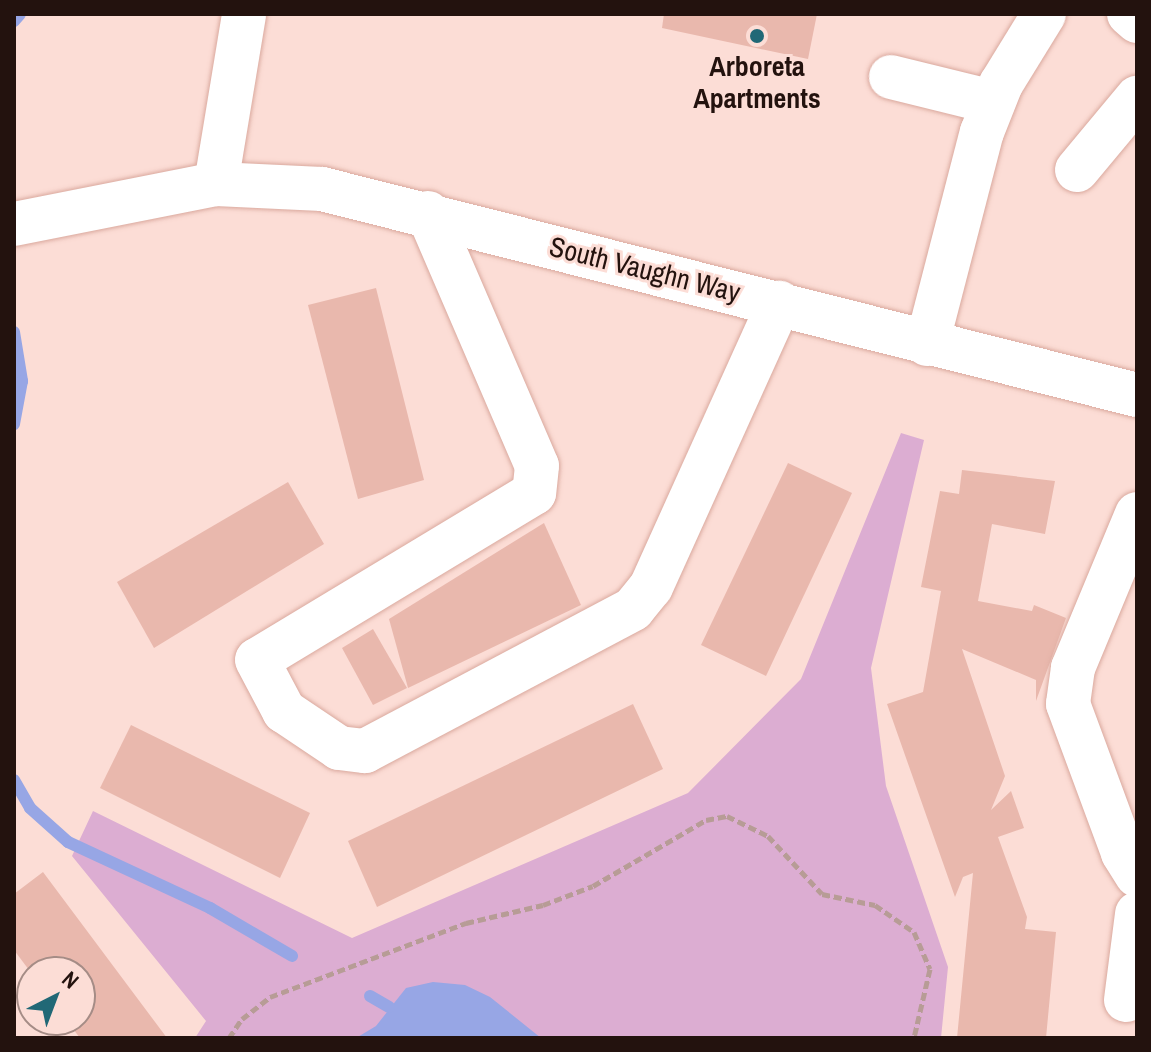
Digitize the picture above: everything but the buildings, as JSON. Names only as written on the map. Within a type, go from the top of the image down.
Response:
[{"type":"street","points":[[216,184],[244,14]]},
{"type":"street","points":[[927,344],[967,181],[993,102],[1044,14]]},
{"type":"street","points":[[1129,14],[1137,21]]},
{"type":"street","points":[[891,77],[993,102]]},
{"type":"street","points":[[1077,170],[1137,98]]},
{"type":"street","name":"South Vaughn Way","points":[[14,224],[216,184],[322,189],[428,213],[927,344],[1137,395]]},
{"type":"street","points":[[428,213],[537,466],[534,493],[257,660],[284,711],[339,748],[365,751],[633,609],[651,587],[779,303]]},
{"type":"street","points":[[1137,514],[1073,668],[1068,704],[1123,853],[1137,875]]},
{"type":"street","points":[[1126,1000],[1137,914]]},
{"type":"path","points":[[229,1038],[242,1019],[270,997],[466,923],[543,905],[593,886],[706,820],[727,816],[756,827],[822,894],[875,905],[914,932],[930,969],[914,1038]]},
{"type":"shaded area","points":[[901,433],[924,440],[871,668],[886,786],[948,967],[941,1038],[195,1038],[206,1021],[72,856],[93,811],[352,938],[688,793],[801,679]]},
{"type":"water","points":[[433,982],[465,985],[490,997],[541,1038],[356,1038],[376,1026],[406,988]]},
{"type":"waterway","points":[[14,21],[20,14]]},
{"type":"waterway","points":[[14,332],[22,381],[14,424]]},
{"type":"waterway","points":[[14,780],[30,808],[68,842],[210,908],[292,956]]},
{"type":"waterway","points":[[370,996],[389,1007]]},
{"type":"place","name":"Arboreta Apartments","points":[[757,36]]}]
